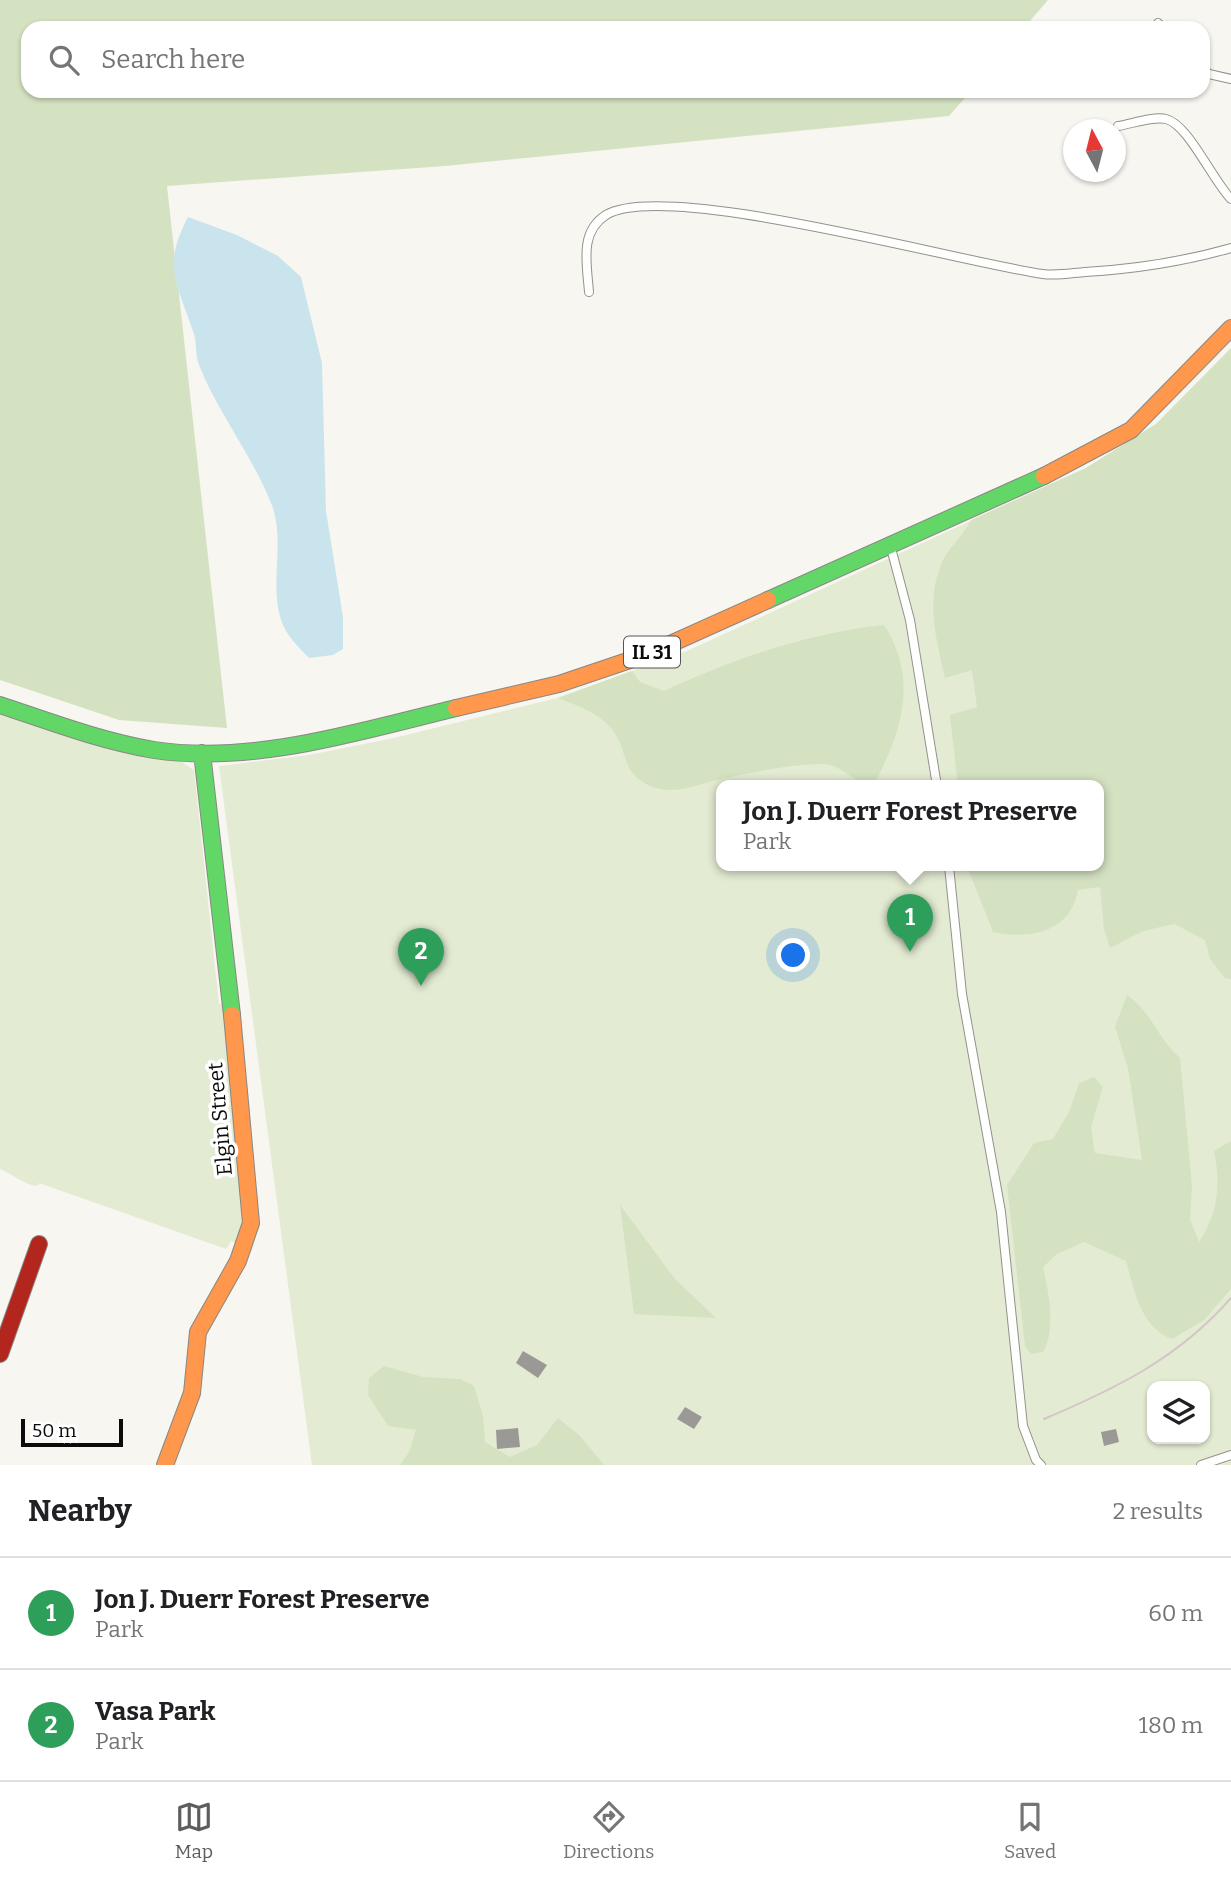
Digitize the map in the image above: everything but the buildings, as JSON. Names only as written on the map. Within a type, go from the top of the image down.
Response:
[{"type":"main road","name":"IL 31","points":[[0,705],[94,737],[156,750],[202,753],[277,748],[559,684],[648,654],[1065,467],[1131,430],[1231,328]]},
{"type":"main road","name":"Elgin Street","points":[[164,1465],[192,1393],[198,1332],[238,1261],[251,1223],[229,983],[202,753]]},
{"type":"main road","points":[[0,1354],[39,1244]]},
{"type":"lane","points":[[1210,74],[1231,79]]},
{"type":"lane","points":[[1126,125],[1165,118],[1178,125],[1210,174],[1231,200]]},
{"type":"lane","points":[[589,292],[586,244],[592,225],[608,214],[645,205],[794,224],[1045,274],[1142,269],[1186,261],[1231,248]]},
{"type":"lane","points":[[890,546],[910,620],[936,780]]},
{"type":"lane","points":[[950,871],[962,994],[1001,1212],[1023,1426],[1036,1460],[1041,1465]]},
{"type":"lane","points":[[1201,1465],[1216,1463],[1231,1455]]},
{"type":"green space","points":[[0,0],[1048,0],[1030,21],[21,21],[21,98],[965,98],[949,116],[445,166],[167,186],[227,728],[119,720],[0,680]]},
{"type":"green space","points":[[1231,348],[1231,979],[1225,978],[1210,959],[1205,940],[1174,924],[1143,931],[1110,948],[1104,929],[1100,887],[1078,890],[1067,915],[1047,930],[1021,935],[993,932],[969,871],[1104,871],[1104,780],[957,780],[950,715],[977,707],[972,670],[945,678],[936,634],[933,604],[938,575],[949,550],[971,520],[1086,468],[1156,424]]},
{"type":"green space","points":[[1231,376],[1231,1465],[312,1465],[219,766],[309,755],[394,738],[557,698],[687,651],[1086,468],[1156,424],[1200,380]]},
{"type":"green space","points":[[884,625],[895,645],[904,686],[898,726],[876,780],[857,780],[836,767],[821,764],[771,769],[680,789],[660,789],[640,780],[632,772],[620,743],[609,726],[586,710],[558,698],[632,671],[640,682],[664,691],[771,649]]},
{"type":"green space","points":[[0,714],[182,762],[194,770],[219,1004],[227,1004],[252,1251],[231,1241],[226,1249],[39,1183],[38,1186],[28,1184],[0,1169]]},
{"type":"green space","points":[[1127,995],[1142,1009],[1180,1058],[1192,1186],[1190,1219],[1199,1242],[1210,1220],[1216,1198],[1214,1151],[1231,1141],[1231,1289],[1204,1320],[1172,1339],[1153,1326],[1140,1307],[1126,1261],[1084,1242],[1057,1254],[1043,1267],[1049,1300],[1049,1333],[1043,1352],[1031,1354],[1025,1346],[1007,1185],[1034,1143],[1053,1139],[1069,1112],[1079,1083],[1094,1077],[1103,1087],[1091,1127],[1095,1153],[1142,1160],[1128,1068],[1115,1027]]},
{"type":"green space","points":[[620,1205],[675,1279],[716,1318],[634,1314]]},
{"type":"green space","points":[[384,1366],[423,1377],[460,1379],[474,1386],[483,1416],[485,1442],[510,1457],[537,1445],[558,1418],[580,1436],[604,1465],[400,1465],[409,1452],[416,1430],[388,1426],[368,1395],[369,1378]]},
{"type":"water","points":[[188,217],[237,235],[278,256],[301,277],[322,363],[326,511],[343,617],[343,649],[333,655],[309,658],[289,636],[281,620],[276,591],[277,532],[271,503],[199,365],[194,334],[175,276],[175,250]]},
{"type":"tram line","points":[[1044,1419],[1145,1370],[1190,1338],[1231,1298]]},
{"type":"traffic: fast","points":[[768,600],[1044,476]]},
{"type":"traffic: fast","points":[[0,705],[115,742],[154,750],[192,753],[230,753],[306,743],[456,708]]},
{"type":"traffic: fast","points":[[202,753],[232,1015]]},
{"type":"traffic: slow","points":[[1044,476],[1131,430],[1231,328]]},
{"type":"traffic: slow","points":[[456,708],[559,684],[648,654],[768,600]]},
{"type":"traffic: slow","points":[[165,1465],[192,1393],[198,1332],[238,1261],[251,1223],[232,1015]]},
{"type":"traffic: jam","points":[[0,1354],[39,1244]]},
{"type":"place","name":"Jon J. Duerr Forest Preserve","points":[[910,952]]},
{"type":"place","name":"Vasa Park","points":[[421,986]]}]
